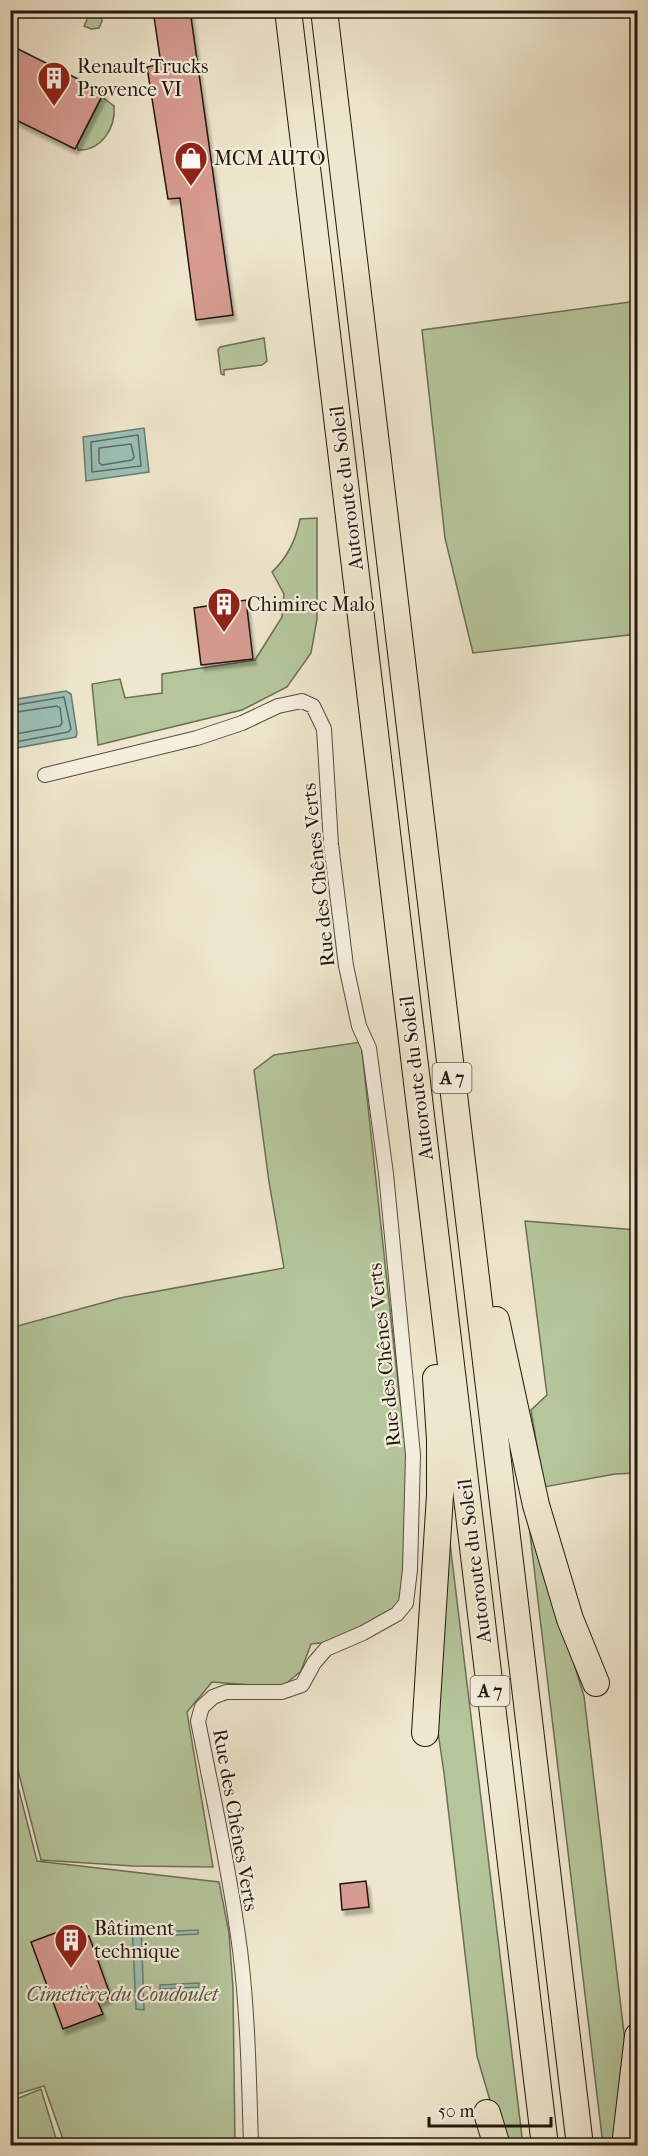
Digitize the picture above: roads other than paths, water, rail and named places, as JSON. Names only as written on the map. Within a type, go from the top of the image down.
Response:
[{"type":"highway","name":"Autoroute du Soleil","points":[[288,10],[545,2145]]},
{"type":"highway","name":"Autoroute du Soleil","points":[[324,10],[580,2145]]},
{"type":"highway","points":[[471,1234],[499,1332],[513,1407],[536,1505],[570,1618],[596,1683]]},
{"type":"highway","points":[[425,1733],[440,1495],[440,1440],[434,1319],[435,1237]]},
{"type":"highway","points":[[625,2145],[638,2036]]},
{"type":"highway","points":[[487,2113],[497,2145]]},
{"type":"street","name":"Rue des Chênes Verts","points":[[45,775],[197,738],[242,723],[278,706],[302,701],[312,706],[324,729],[331,844],[346,966],[359,1026],[369,1048],[386,1174],[413,1455],[410,1570],[406,1602],[397,1614],[363,1633],[326,1649],[314,1663],[302,1685],[282,1692],[226,1692],[213,1697],[202,1707],[198,1721],[229,1874],[240,1950],[247,2029],[251,2145]]},
{"type":"water","points":[[144,428],[149,472],[86,481],[83,437]]},
{"type":"water","points":[[66,691],[71,694],[76,737],[11,749],[11,700]]},
{"type":"water","points":[[132,1924],[141,1924],[144,2010],[136,2009]]},
{"type":"water","points":[[198,1930],[198,1934],[159,1936],[158,1932]]},
{"type":"water","points":[[199,1983],[199,1987],[160,1989],[160,1985]]},
{"type":"place","name":"Renault Trucks Provence VI","points":[[54,107]]},
{"type":"place","name":"MCM AUTO","points":[[191,187]]},
{"type":"place","name":"Chimirec Malo","points":[[224,633]]},
{"type":"place","name":"Bâtiment technique","points":[[71,1969]]},
{"type":"park label","name":"Cimetière du Coudoulet","points":[[122,1994]]}]
